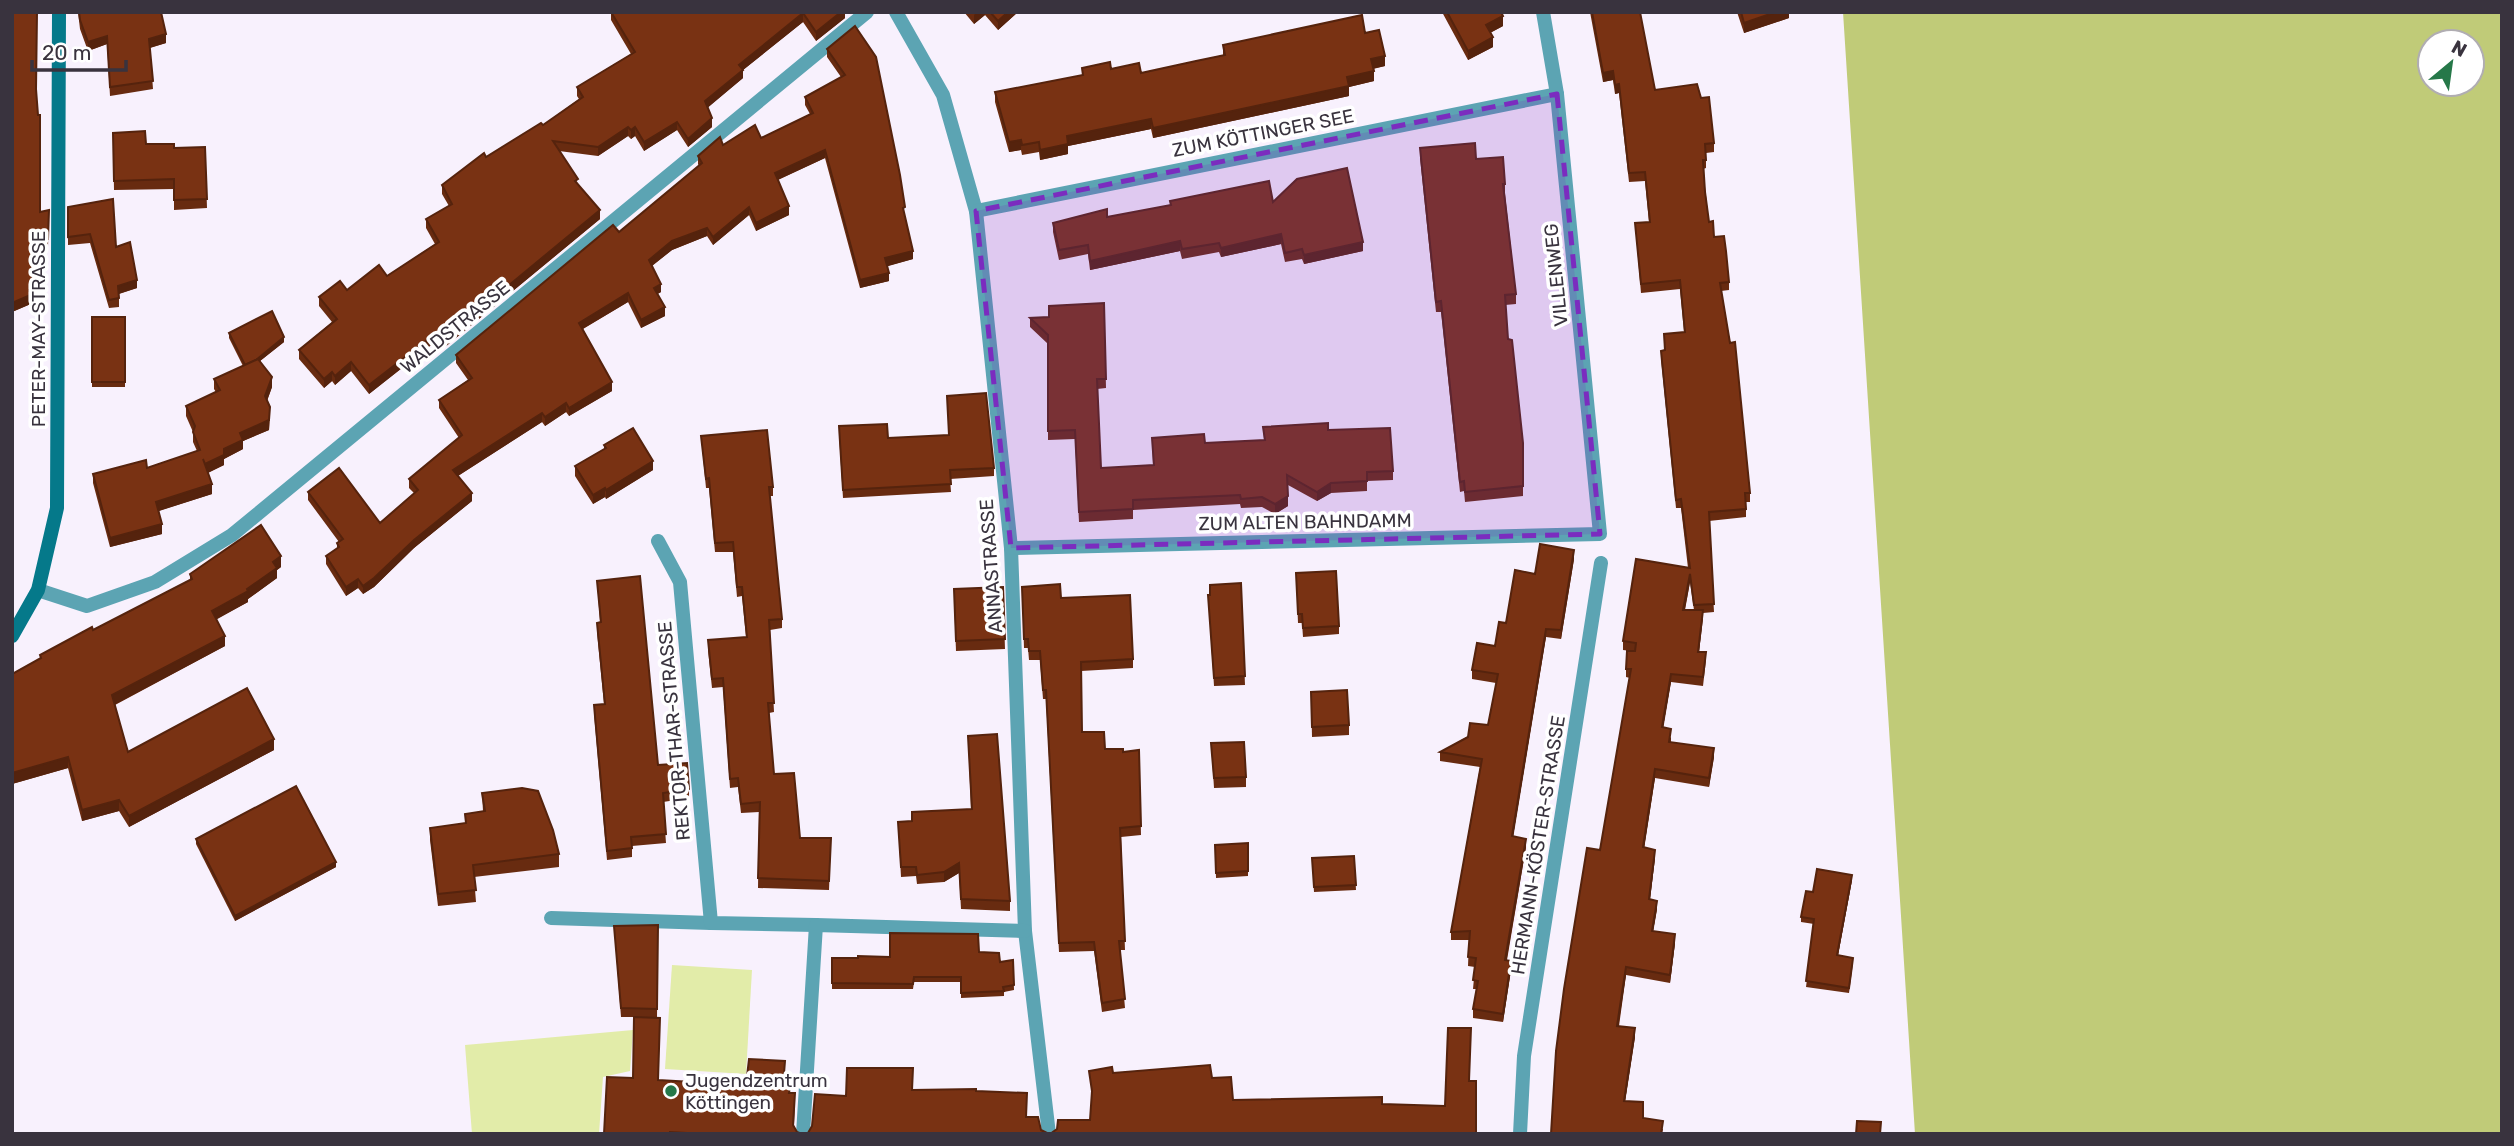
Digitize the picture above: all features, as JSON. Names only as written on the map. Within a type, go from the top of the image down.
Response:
[{"type":"main road","name":"PETER-MAY-STRASSE","points":[[12,636],[38,590],[57,508],[59,12]]},
{"type":"street","name":"WALDSTRASSE","points":[[38,590],[88,606],[155,582],[232,535],[867,12]]},
{"type":"street","name":"ANNASTRASSE","points":[[896,12],[943,95],[976,211],[1011,548],[1025,932],[1049,1134]]},
{"type":"street","name":"VILLENWEG","points":[[1544,12],[1557,94],[1600,534]]},
{"type":"street","name":"ZUM KÖTTINGER SEE","points":[[976,211],[1557,94]]},
{"type":"street","name":"ZUM ALTEN BAHNDAMM","points":[[1011,548],[1600,534]]},
{"type":"street","name":"REKTOR-THAR-STRASSE","points":[[658,541],[680,582],[711,923]]},
{"type":"street","name":"HERMANN-KÖSTER-STRASSE","points":[[1520,1134],[1524,1056],[1601,563]]},
{"type":"street","points":[[551,918],[1025,932]]},
{"type":"street","points":[[803,1134],[816,925]]},
{"type":"highlighted area","points":[[1557,94],[1600,534],[1011,548],[976,211]]},
{"type":"green space","points":[[1843,12],[2502,12],[2502,1134],[1915,1134]]},
{"type":"green space","points":[[672,965],[752,970],[746,1074],[665,1069]]},
{"type":"green space","points":[[633,1030],[630,1071],[603,1077],[599,1134],[472,1134],[465,1045]]},
{"type":"building","points":[[12,12],[37,12],[36,89],[40,115],[40,212],[49,210],[48,239],[38,240],[37,262],[31,263],[33,294],[12,303]]},
{"type":"building","points":[[79,12],[161,12],[166,34],[149,39],[153,81],[110,87],[107,36],[88,42]]},
{"type":"building","points":[[611,12],[841,12],[816,32],[803,13],[739,65],[743,70],[705,101],[712,118],[688,139],[677,122],[644,142],[635,127],[631,130],[628,127],[598,147],[553,141],[578,179],[575,181],[600,210],[445,338],[440,330],[369,385],[351,362],[335,376],[332,372],[324,379],[299,350],[337,319],[319,297],[340,281],[347,290],[379,265],[387,276],[439,242],[426,219],[452,204],[442,185],[484,153],[486,157],[541,123],[543,125],[583,97],[577,87],[635,52]]},
{"type":"building","points":[[990,12],[1008,12],[998,21]]},
{"type":"building","points":[[1447,12],[1501,12],[1503,16],[1486,25],[1493,37],[1468,51]]},
{"type":"building","points":[[1592,12],[1640,12],[1655,90],[1697,84],[1701,98],[1709,97],[1714,143],[1705,144],[1705,192],[1709,222],[1713,221],[1714,237],[1724,236],[1729,282],[1720,283],[1730,343],[1735,342],[1750,493],[1745,493],[1746,509],[1709,512],[1714,604],[1694,605],[1690,574],[1683,610],[1703,610],[1698,652],[1706,652],[1703,677],[1671,674],[1662,727],[1671,729],[1669,742],[1714,748],[1709,778],[1655,769],[1643,847],[1655,850],[1649,899],[1657,901],[1652,931],[1675,934],[1670,975],[1626,967],[1617,1026],[1635,1028],[1624,1101],[1643,1102],[1643,1118],[1663,1121],[1661,1134],[1551,1134],[1556,1051],[1587,848],[1600,850],[1631,669],[1626,669],[1627,651],[1635,651],[1636,643],[1623,641],[1636,559],[1690,568],[1681,499],[1676,500],[1661,351],[1665,350],[1664,334],[1685,332],[1680,280],[1641,284],[1635,223],[1650,222],[1645,172],[1629,173],[1619,84],[1615,85],[1613,71],[1603,73]]},
{"type":"building","points":[[1741,12],[1776,12],[1744,23]]},
{"type":"building","points":[[1362,15],[1365,33],[1379,30],[1385,56],[1371,59],[1374,71],[1347,77],[1349,86],[1153,128],[1151,119],[1067,136],[1068,144],[1040,150],[1039,142],[1022,145],[1021,140],[1009,142],[995,92],[1083,75],[1082,68],[1110,62],[1111,69],[1139,63],[1141,73],[1225,55],[1223,45]]},
{"type":"building","points":[[855,26],[876,57],[913,251],[885,258],[889,273],[860,280],[825,150],[775,173],[789,206],[756,223],[749,207],[713,237],[707,228],[672,241],[649,260],[661,284],[654,288],[665,307],[641,320],[628,293],[579,323],[612,382],[569,408],[566,403],[545,417],[542,413],[453,470],[472,493],[414,540],[374,578],[363,586],[358,579],[346,587],[326,556],[339,547],[337,543],[343,539],[308,492],[339,468],[380,523],[418,490],[409,479],[462,435],[439,400],[472,378],[456,355],[613,225],[619,232],[702,163],[698,156],[720,137],[723,145],[755,125],[761,138],[813,113],[805,97],[845,75],[827,49]]},
{"type":"building","points":[[145,131],[146,144],[174,144],[174,148],[205,147],[207,199],[174,200],[174,179],[114,181],[113,133]]},
{"type":"building","points":[[1475,143],[1476,159],[1503,157],[1503,184],[1516,294],[1505,295],[1508,339],[1512,340],[1523,443],[1523,486],[1465,492],[1464,481],[1460,482],[1441,301],[1436,302],[1420,148]]},
{"type":"building","points":[[1347,168],[1363,242],[1304,255],[1302,249],[1285,253],[1281,234],[1221,248],[1219,243],[1182,249],[1180,241],[1090,261],[1088,245],[1059,250],[1053,223],[1107,209],[1107,217],[1171,205],[1170,201],[1269,181],[1273,202],[1297,179]]},
{"type":"building","points":[[113,199],[116,247],[130,242],[137,280],[118,286],[119,298],[109,300],[90,234],[68,237],[68,207]]},
{"type":"building","points":[[1104,303],[1106,379],[1097,379],[1101,468],[1154,465],[1152,438],[1204,434],[1205,443],[1265,440],[1263,427],[1328,423],[1328,430],[1390,428],[1393,471],[1367,472],[1367,481],[1331,483],[1317,492],[1287,475],[1288,496],[1275,504],[1262,497],[1241,499],[1240,495],[1133,500],[1133,509],[1079,512],[1075,430],[1048,431],[1048,335],[1030,318],[1049,317],[1049,306]]},
{"type":"building","points":[[272,311],[284,337],[256,360],[245,365],[229,333]]},
{"type":"building","points":[[12,317],[13,319],[12,394]]},
{"type":"building","points":[[92,317],[125,317],[125,382],[92,382]]},
{"type":"building","points":[[258,359],[272,377],[265,396],[270,407],[269,420],[240,433],[243,440],[224,449],[224,455],[205,464],[203,459],[212,484],[156,502],[162,524],[110,538],[93,474],[146,460],[147,468],[200,450],[193,432],[195,426],[186,406],[220,390],[214,379]]},
{"type":"building","points":[[986,393],[994,468],[950,470],[951,484],[843,490],[839,426],[887,424],[888,438],[949,435],[947,396]]},
{"type":"building","points":[[633,428],[653,461],[593,495],[575,466]]},
{"type":"building","points":[[767,430],[773,487],[769,487],[782,619],[769,620],[774,703],[768,703],[774,774],[794,773],[800,838],[831,838],[829,881],[758,878],[760,802],[741,804],[738,778],[730,779],[723,678],[712,679],[708,640],[747,637],[742,587],[737,587],[733,542],[715,543],[709,478],[706,479],[701,436]]},
{"type":"building","points":[[261,525],[281,556],[273,562],[277,568],[247,589],[248,591],[212,611],[225,636],[112,695],[128,752],[247,688],[274,739],[129,816],[119,800],[82,810],[68,757],[12,773],[12,674],[41,658],[40,655],[92,627],[93,630],[192,579],[190,574]]},
{"type":"building","points":[[1540,544],[1574,550],[1561,630],[1546,629],[1512,836],[1526,839],[1505,960],[1511,961],[1503,1014],[1473,1009],[1478,981],[1473,980],[1476,958],[1468,957],[1470,931],[1451,932],[1482,759],[1440,752],[1468,737],[1470,723],[1488,725],[1498,674],[1472,670],[1477,643],[1495,646],[1499,622],[1506,623],[1515,570],[1535,574]]},
{"type":"building","points":[[1336,571],[1339,626],[1303,628],[1302,614],[1298,614],[1296,573]]},
{"type":"building","points":[[640,576],[658,765],[687,763],[689,789],[663,793],[666,834],[631,837],[632,848],[607,851],[594,705],[605,704],[597,623],[601,622],[597,581]]},
{"type":"building","points":[[1241,583],[1245,676],[1214,678],[1208,595],[1210,585]]},
{"type":"building","points":[[1060,584],[1061,598],[1130,595],[1133,659],[1081,662],[1082,732],[1104,732],[1105,749],[1123,749],[1123,752],[1139,750],[1141,826],[1120,828],[1125,941],[1119,941],[1125,999],[1102,1003],[1094,942],[1059,943],[1046,690],[1043,690],[1040,651],[1029,651],[1028,639],[1024,639],[1022,587]]},
{"type":"building","points":[[1003,587],[1005,639],[956,641],[954,589]]},
{"type":"building","points":[[1347,690],[1349,725],[1312,727],[1311,692]]},
{"type":"building","points":[[997,734],[1010,901],[961,899],[959,863],[944,872],[917,875],[916,867],[901,867],[898,822],[912,821],[912,812],[972,809],[968,736]]},
{"type":"building","points":[[1244,742],[1246,777],[1214,778],[1211,743]]},
{"type":"building","points":[[296,786],[336,862],[235,916],[196,839]]},
{"type":"building","points":[[522,788],[538,791],[559,854],[473,865],[476,890],[438,894],[430,828],[466,823],[465,814],[485,811],[482,793]]},
{"type":"building","points":[[1248,843],[1248,871],[1216,873],[1215,845]]},
{"type":"building","points":[[1354,856],[1356,885],[1314,887],[1312,858]]},
{"type":"building","points":[[1817,869],[1852,875],[1837,955],[1853,958],[1849,988],[1806,981],[1814,919],[1801,917],[1806,891],[1813,892]]},
{"type":"building","points":[[658,925],[657,1009],[621,1008],[614,926]]},
{"type":"building","points":[[890,933],[978,934],[979,952],[999,953],[1000,962],[1013,960],[1014,985],[1003,987],[1004,991],[961,993],[961,977],[914,977],[913,984],[832,983],[832,958],[890,957]]},
{"type":"building","points":[[634,1017],[660,1018],[658,1080],[746,1085],[749,1059],[785,1061],[783,1086],[790,1087],[789,1093],[795,1093],[793,1125],[797,1132],[802,1134],[604,1134],[607,1077],[633,1078]]},
{"type":"building","points":[[1448,1028],[1471,1028],[1469,1081],[1476,1081],[1476,1134],[1050,1134],[1057,1129],[1058,1120],[1090,1120],[1092,1091],[1089,1071],[1112,1067],[1113,1073],[1210,1065],[1212,1078],[1231,1077],[1233,1100],[1382,1097],[1382,1104],[1445,1106]]},
{"type":"building","points":[[847,1068],[913,1068],[912,1090],[976,1089],[1027,1093],[1026,1117],[1038,1117],[1041,1130],[1049,1134],[805,1134],[812,1126],[815,1094],[846,1096]]},
{"type":"building","points":[[1857,1121],[1881,1122],[1880,1134],[1856,1134]]},
{"type":"place","name":"Jugendzentrum Köttingen","points":[[671,1091]]}]
